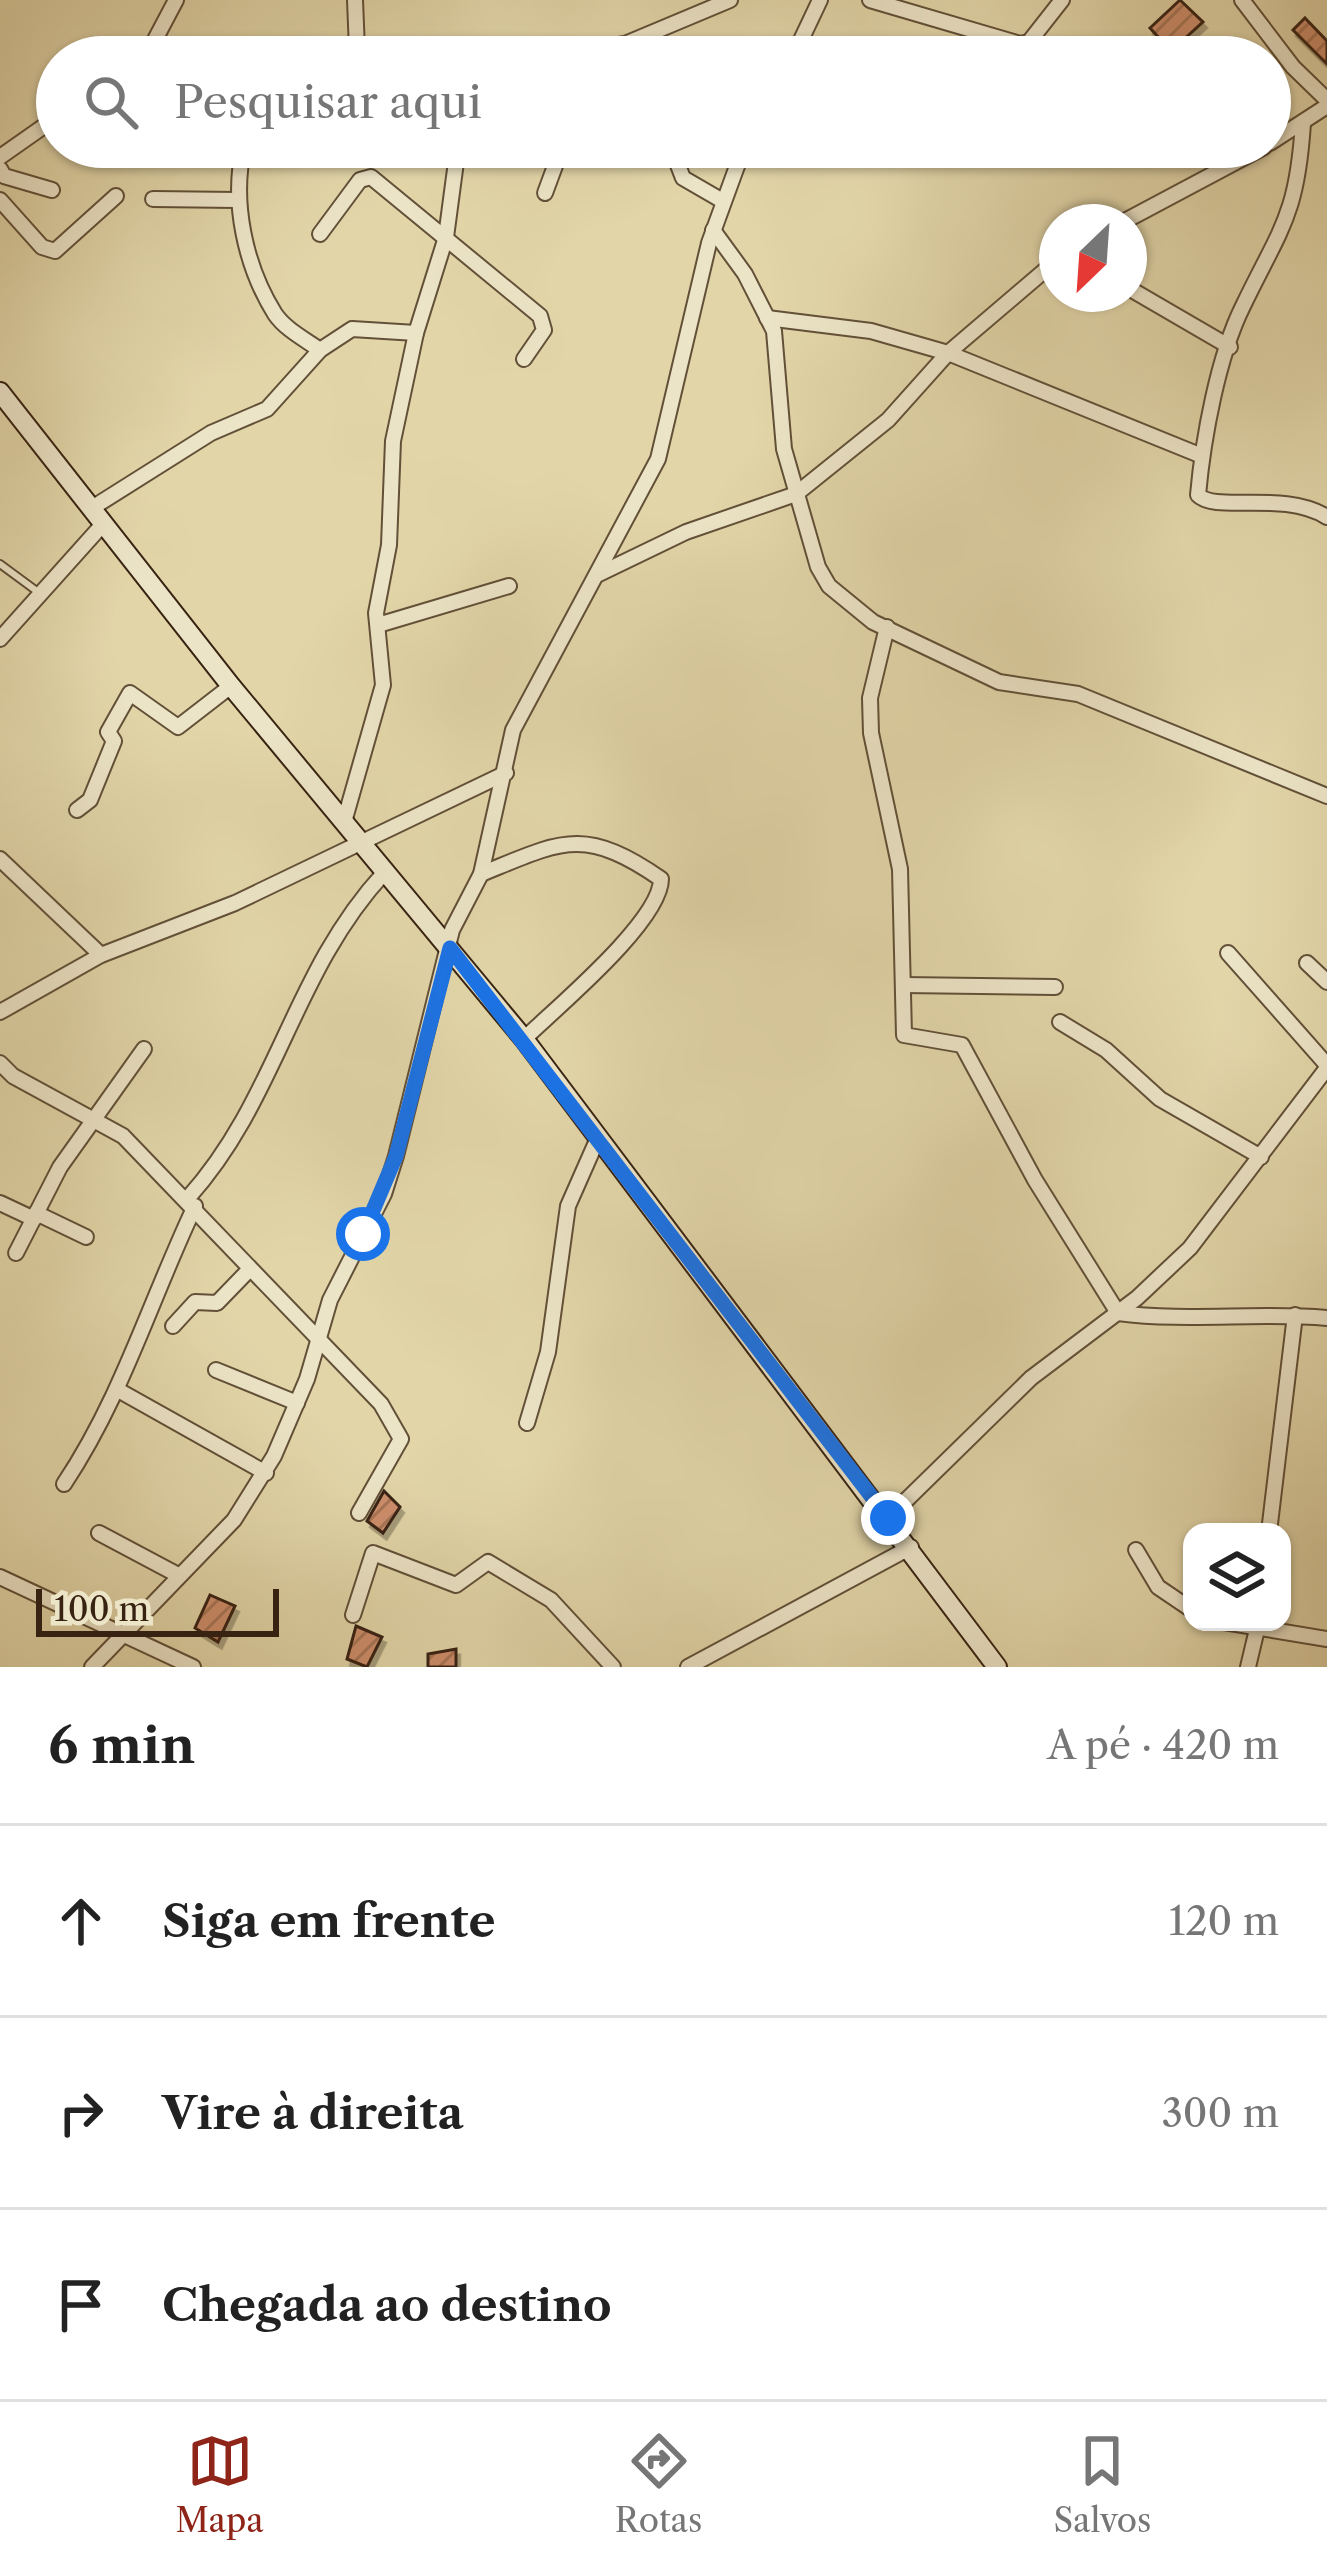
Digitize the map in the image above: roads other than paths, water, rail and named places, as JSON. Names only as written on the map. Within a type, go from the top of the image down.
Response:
[{"type":"street","points":[[156,36],[176,0]]},
{"type":"street","points":[[356,0],[357,36]]},
{"type":"street","points":[[803,36],[820,0]]},
{"type":"street","points":[[870,0],[993,36]]},
{"type":"street","points":[[1034,36],[1062,0]]},
{"type":"street","points":[[1242,0],[1269,36]]},
{"type":"street","points":[[639,36],[726,1]]},
{"type":"street","points":[[1291,64],[1327,103],[1291,131]]},
{"type":"street","points":[[1304,123],[1293,211],[1243,306],[1202,456],[1198,495],[1202,501],[1295,502],[1327,517]]},
{"type":"street","points":[[0,158],[36,132]]},
{"type":"street","points":[[241,168],[237,200],[248,247],[276,316],[320,350]]},
{"type":"street","points":[[344,822],[383,685],[377,598],[388,545],[387,482],[416,333],[446,238],[455,168]]},
{"type":"street","points":[[545,193],[554,168]]},
{"type":"street","points":[[678,168],[682,178],[721,200]]},
{"type":"street","points":[[92,1667],[143,1620],[178,1575],[235,1520],[266,1473],[297,1403],[318,1336],[384,1194],[457,920],[481,874],[520,712],[658,459],[713,230],[734,168]]},
{"type":"street","points":[[1147,210],[1224,168]]},
{"type":"street","points":[[1,175],[52,190]]},
{"type":"street","points":[[320,234],[365,176],[545,323],[524,359]]},
{"type":"street","points":[[0,200],[42,247],[56,251],[116,196]]},
{"type":"street","points":[[153,199],[237,200]]},
{"type":"street","points":[[713,230],[767,318],[777,353],[784,449],[818,567],[830,586],[873,622],[999,682],[1078,694],[1327,796]]},
{"type":"street","points":[[598,575],[686,532],[796,494],[888,420],[948,353],[1039,275]]},
{"type":"street","points":[[1147,299],[1230,346]]},
{"type":"street","points":[[767,318],[871,331],[948,353],[1202,456]]},
{"type":"street","points":[[0,639],[98,516],[211,433],[267,410],[320,350],[352,329],[416,333]]},
{"type":"street","points":[[0,392],[231,686],[524,1039],[998,1667]]},
{"type":"street","points":[[378,625],[509,586]]},
{"type":"street","points":[[887,627],[870,716],[900,869],[904,1036],[962,1045],[1035,1180],[1118,1313],[1160,1319],[1327,1318]]},
{"type":"street","points":[[77,810],[96,786],[114,741],[108,733],[130,693],[178,727],[231,686]]},
{"type":"street","points":[[0,1012],[100,955],[236,903],[362,845],[458,791],[506,773]]},
{"type":"street","points":[[481,874],[568,841],[627,859],[661,879],[657,896],[618,946],[524,1039]]},
{"type":"street","points":[[0,860],[100,955]]},
{"type":"street","points":[[64,1484],[102,1428],[191,1202],[243,1129],[324,951],[384,873]]},
{"type":"street","points":[[888,1518],[1018,1389],[1118,1313],[1190,1248],[1327,1066],[1228,953]]},
{"type":"street","points":[[1307,963],[1327,982]]},
{"type":"street","points":[[903,985],[1055,987]]},
{"type":"street","points":[[1060,1022],[1106,1050],[1160,1100],[1261,1157]]},
{"type":"street","points":[[16,1252],[60,1167],[143,1049]]},
{"type":"street","points":[[0,1063],[30,1086],[123,1136],[381,1404],[401,1439],[359,1513]]},
{"type":"street","points":[[527,1424],[548,1352],[568,1206],[598,1138]]},
{"type":"street","points":[[0,1202],[86,1238]]},
{"type":"street","points":[[173,1326],[195,1302],[217,1303],[248,1271]]},
{"type":"street","points":[[1269,1523],[1295,1315]]},
{"type":"street","points":[[217,1370],[297,1403]]},
{"type":"street","points":[[118,1390],[266,1473]]},
{"type":"street","points":[[99,1533],[178,1575]]},
{"type":"street","points":[[688,1667],[911,1547]]},
{"type":"street","points":[[1136,1550],[1158,1587],[1183,1604]]},
{"type":"street","points":[[352,1615],[376,1552],[456,1585],[488,1562],[551,1600],[613,1667]]},
{"type":"street","points":[[0,1577],[193,1667]]},
{"type":"street","points":[[1248,1667],[1257,1631]]},
{"type":"street","points":[[1285,1631],[1327,1639]]},
{"type":"lane","points":[[0,564],[38,592]]}]
